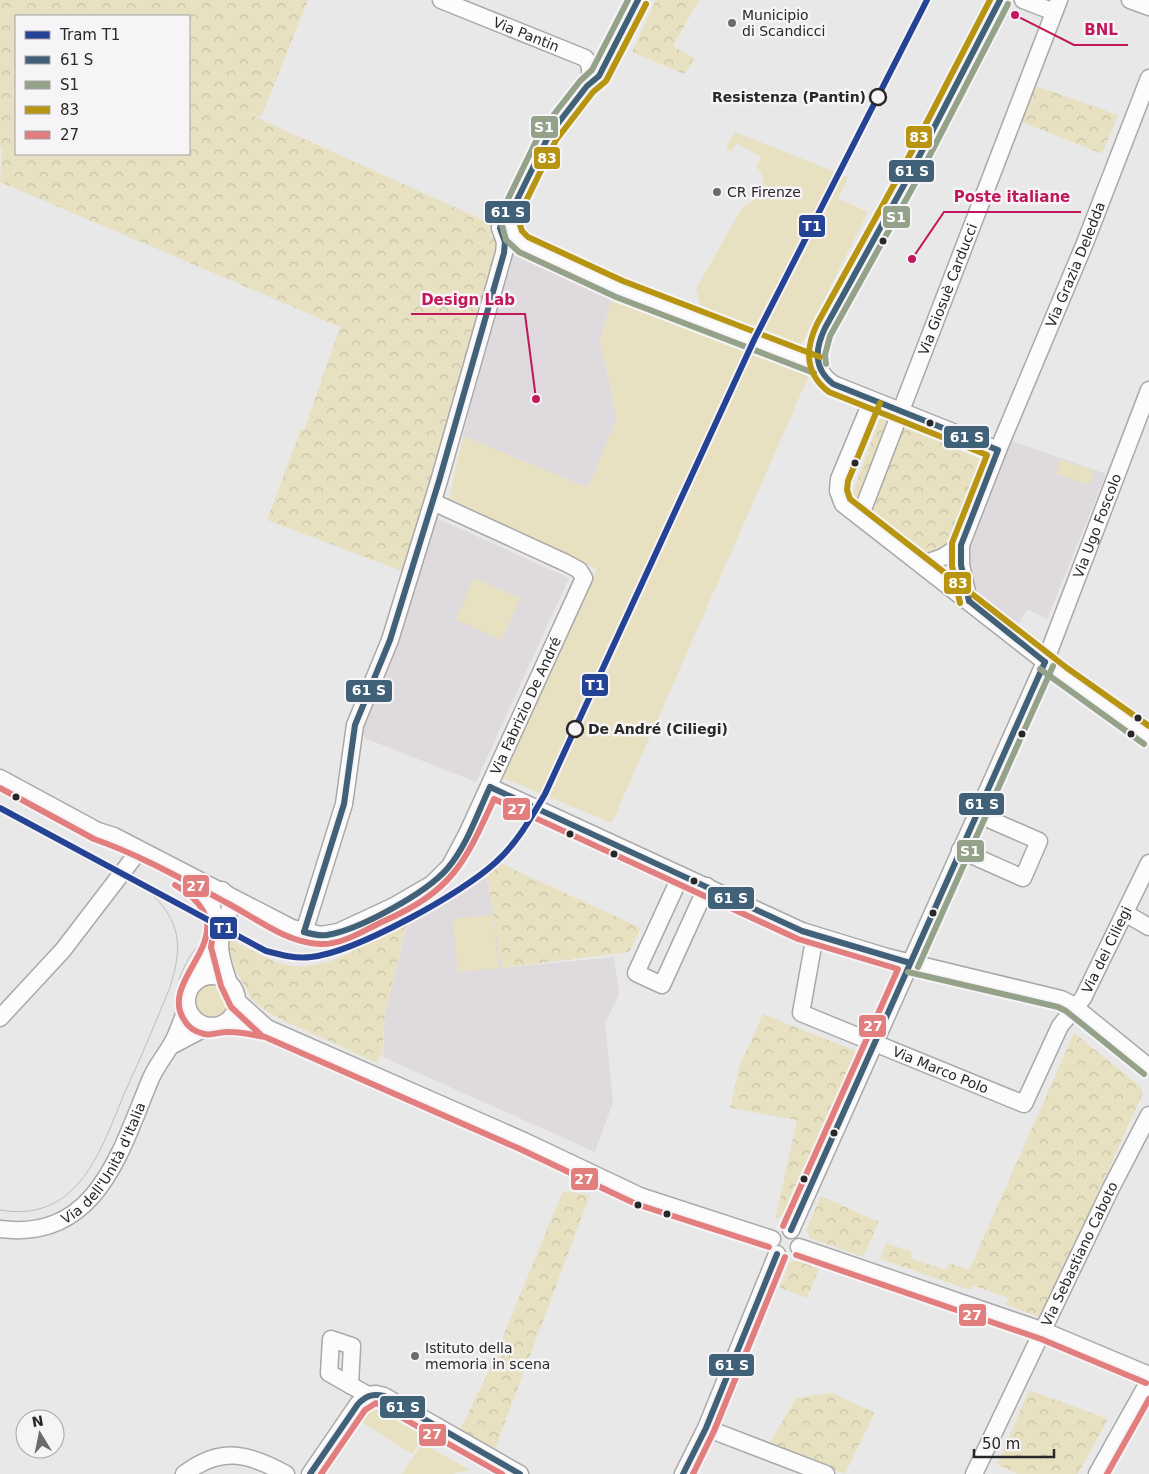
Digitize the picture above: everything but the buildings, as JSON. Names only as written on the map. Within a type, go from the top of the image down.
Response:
[{"type":"street","name":"Via Pantin","points":[[441,0],[585,58],[589,63],[590,72],[587,86]]},
{"type":"street","points":[[304,932],[344,804],[355,725],[390,640],[433,502],[506,246],[500,226],[516,202],[549,135],[604,67],[638,0]]},
{"type":"street","points":[[998,450],[833,384],[821,373],[817,365],[817,350],[825,328],[914,166],[1000,0]]},
{"type":"street","points":[[1023,0],[1057,6]]},
{"type":"street","points":[[1130,0],[1149,7]]},
{"type":"street","name":"Via Giosuè Carducci","points":[[860,517],[1057,6]]},
{"type":"street","name":"Via Grazia Deledda","points":[[961,545],[998,450],[1085,243],[1149,78]]},
{"type":"street","points":[[516,202],[511,225],[515,238],[523,244],[628,292],[817,365]]},
{"type":"street","name":"Via Ugo Foscolo","points":[[791,1230],[1045,662],[1149,390]]},
{"type":"street","points":[[872,400],[838,483],[843,504],[923,564],[1045,662],[1149,737]]},
{"type":"street","name":"Via Fabrizio De André","points":[[98,831],[114,836],[222,890],[263,914],[304,932],[324,935],[338,932],[394,906],[432,884],[453,861],[490,787],[582,584],[584,575],[566,563],[433,502]]},
{"type":"street","points":[[961,545],[961,565],[969,601]]},
{"type":"street","points":[[923,564],[943,557],[961,545]]},
{"type":"street","points":[[0,778],[98,831],[110,842],[135,856],[195,885],[209,899],[215,922],[211,951],[197,981],[188,993],[187,1007],[194,1019],[217,1024],[267,1028],[524,1141],[640,1196],[774,1246],[790,1256],[799,1247],[799,1239],[791,1230],[778,1230],[774,1246],[706,1428],[683,1474]]},
{"type":"street","name":"Via dei Ciliegi","points":[[490,787],[808,933],[910,962],[1056,997],[1074,1008],[1083,998],[1149,863]]},
{"type":"street","points":[[960,850],[1023,878],[1039,841],[977,814]]},
{"type":"street","points":[[0,1018],[63,950],[135,856]]},
{"type":"street","points":[[681,875],[636,973],[662,985],[707,886]]},
{"type":"street","points":[[217,1024],[234,1012],[237,1000],[235,992],[229,983],[222,959],[220,944],[227,918],[229,899],[222,890]]},
{"type":"street","points":[[227,918],[245,911],[263,914]]},
{"type":"street","points":[[1125,913],[1149,927]]},
{"type":"street","name":"Via Marco Polo","points":[[808,933],[801,1012],[1024,1104],[1060,1026],[1074,1008]]},
{"type":"street","points":[[197,981],[213,976],[229,983]]},
{"type":"street","points":[[237,1000],[267,1028]]},
{"type":"street","name":"Via dell'Unità d'Italia","points":[[0,1229],[30,1230],[54,1224],[76,1213],[90,1200],[112,1170],[156,1066],[171,1046],[187,1007]]},
{"type":"street","points":[[1074,1008],[1149,1067]]},
{"type":"street","name":"Via dell'Unità d'Italia","points":[[171,1046],[217,1024]]},
{"type":"street","name":"Via Sebastiano Caboto","points":[[974,1474],[1111,1188],[1149,1115]]},
{"type":"street","points":[[799,1247],[1044,1331],[1149,1375]]},
{"type":"street","points":[[1097,1474],[1144,1404],[1149,1381]]},
{"type":"street","points":[[350,1385],[368,1395]]},
{"type":"street","points":[[310,1474],[358,1404],[368,1395],[374,1394],[384,1396],[520,1474]]},
{"type":"street","points":[[706,1428],[826,1474]]},
{"type":"street","points":[[184,1474],[204,1461],[231,1455],[255,1460],[286,1474]]},
{"type":"shaded area","points":[[512,247],[614,294],[600,339],[617,418],[588,488],[463,436]]},
{"type":"shaded area","points":[[1010,440],[1106,474],[1047,619],[1027,609],[1016,628],[976,596],[967,568],[967,548]]},
{"type":"shaded area","points":[[432,516],[569,578],[476,782],[367,739],[357,728]]},
{"type":"shaded area","points":[[487,877],[502,968],[614,957],[619,994],[605,1023],[613,1102],[595,1152],[383,1057],[385,1013],[409,919]]},
{"type":"green space","points":[[0,0],[308,0],[261,117],[247,113],[494,225],[490,236],[499,241],[407,573],[267,520],[301,429],[304,430],[340,327],[0,182],[2,150],[0,145]]},
{"type":"green space","points":[[656,0],[699,0],[673,46],[695,58],[684,74],[632,52]]},
{"type":"green space","points":[[1036,86],[1118,115],[1102,154],[1022,122]]},
{"type":"green space","points":[[735,132],[848,177],[838,199],[868,212],[803,341],[796,349],[703,313],[696,289],[742,208],[754,200],[762,191],[763,180],[757,167],[761,157],[737,143],[731,151],[726,148]]},
{"type":"green space","points":[[614,294],[811,371],[612,823],[503,778],[597,569],[448,504],[463,436],[588,488],[617,418],[600,339]]},
{"type":"green space","points":[[882,412],[892,416],[859,506],[853,503],[851,498]]},
{"type":"green space","points":[[901,424],[986,462],[952,541],[941,551],[924,557],[871,515],[868,510]]},
{"type":"green space","points":[[1061,460],[1094,470],[1089,485],[1056,474]]},
{"type":"green space","points":[[474,578],[520,598],[502,640],[456,620]]},
{"type":"green space","points":[[500,863],[641,928],[629,952],[502,968],[487,874]]},
{"type":"green space","points":[[493,915],[499,968],[458,972],[453,919]]},
{"type":"green space","points":[[408,920],[385,1013],[382,1056],[380,1056],[377,1063],[274,1016],[253,1001],[235,969],[229,949],[230,939],[262,956],[283,964],[315,965],[348,954]]},
{"type":"green space","points":[[212,981],[226,986],[231,1000],[226,1014],[212,1019],[198,1014],[193,1000],[198,986]]},
{"type":"green space","points":[[763,1014],[858,1052],[788,1212],[775,1220],[797,1120],[730,1108],[740,1065]]},
{"type":"green space","points":[[1074,1033],[1141,1087],[1143,1093],[1042,1318],[1006,1305],[1008,1298],[972,1285],[970,1290],[880,1259],[886,1243],[910,1251],[912,1259],[946,1270],[949,1263],[969,1270]]},
{"type":"green space","points":[[563,1191],[590,1195],[495,1449],[460,1430],[489,1370]]},
{"type":"green space","points":[[821,1196],[879,1222],[863,1257],[810,1238],[806,1230]]},
{"type":"green space","points":[[797,1260],[819,1269],[807,1298],[780,1288],[789,1263]]},
{"type":"green space","points":[[1029,1390],[1108,1419],[1078,1474],[1017,1474],[997,1464]]},
{"type":"green space","points":[[832,1393],[875,1413],[845,1474],[767,1448],[796,1398]]},
{"type":"green space","points":[[371,1406],[424,1435],[412,1454],[360,1421]]},
{"type":"green space","points":[[422,1443],[470,1470],[452,1474],[402,1474]]},
{"type":"tram line","name":"T1","points":[[0,808],[266,951],[294,957],[311,957],[331,953],[381,933],[460,889],[496,862],[517,838],[545,794],[754,340],[927,0]]},
{"type":"tram line","points":[[0,1210],[27,1211],[49,1205],[68,1194],[83,1178],[96,1158],[148,1040],[170,987],[175,970],[177,942],[171,919],[164,907],[141,884]]},
{"type":"tram line","points":[[179,979],[189,957],[203,942],[220,935],[245,939]]},
{"type":"transit line","name":"S1","points":[[628,0],[592,70],[580,81],[541,131],[508,199],[502,225],[506,240],[519,252],[616,297],[814,373]]},
{"type":"transit line","points":[[304,932],[344,804],[355,725],[390,640],[439,481],[504,253],[505,242],[500,228],[503,218],[516,202],[549,135],[587,86],[599,76],[638,0]]},
{"type":"transit line","name":"83","points":[[960,603],[952,566],[952,543],[987,455],[829,392],[815,377],[811,369],[809,352],[810,343],[817,324],[902,170],[990,0]]},
{"type":"transit line","points":[[969,601],[961,565],[961,545],[998,450],[833,384],[819,365],[818,351],[825,328],[910,174],[1000,0]]},
{"type":"transit line","name":"83","points":[[646,4],[606,81],[593,92],[556,140],[524,205],[520,225],[522,231],[528,237],[623,281],[820,357]]},
{"type":"transit line","name":"S1","points":[[826,364],[825,355],[830,336],[918,178],[1008,4]]},
{"type":"transit line","name":"83","points":[[880,403],[848,481],[847,490],[850,499],[1067,668],[1149,726]]},
{"type":"transit line","points":[[969,601],[1045,662]]},
{"type":"transit line","points":[[791,1230],[1045,662]]},
{"type":"transit line","name":"S1","points":[[918,967],[1053,666]]},
{"type":"transit line","name":"S1","points":[[1040,669],[1144,744]]},
{"type":"transit line","points":[[490,787],[802,931],[910,963]]},
{"type":"transit line","points":[[304,932],[327,935],[356,926],[391,909],[437,879],[447,869],[460,850],[490,787]]},
{"type":"transit line","name":"27","points":[[0,788],[94,839],[145,860],[178,877],[283,935],[307,943],[329,944],[345,940],[407,910],[426,898],[454,873],[474,841],[494,799],[798,939],[898,969],[783,1226]]},
{"type":"transit line","name":"27","points":[[175,885],[197,902],[206,920],[206,936],[200,953],[182,986],[179,1002],[183,1018],[194,1030],[207,1034],[234,1032],[265,1037],[520,1149],[636,1204],[769,1247]]},
{"type":"transit line","name":"27","points":[[215,923],[211,947],[221,986],[231,1007],[261,1035]]},
{"type":"transit line","name":"S1","points":[[908,972],[1058,1007],[1066,1011],[1144,1074]]},
{"type":"transit line","points":[[683,1474],[706,1428],[777,1254]]},
{"type":"transit line","name":"27","points":[[796,1255],[1041,1339],[1146,1383]]},
{"type":"transit line","name":"27","points":[[693,1474],[714,1431],[785,1257]]},
{"type":"transit line","points":[[310,1474],[358,1404],[373,1395],[384,1396],[520,1474]]},
{"type":"transit line","name":"27","points":[[1107,1474],[1149,1399]]},
{"type":"transit line","name":"27","points":[[321,1474],[365,1410],[376,1403],[502,1474]]},
{"type":"place","name":"BNL","points":[[1015,15]]},
{"type":"place","name":"Municipio di Scandicci","points":[[732,23]]},
{"type":"place","name":"Resistenza (Pantin)","points":[[878,97]]},
{"type":"place","name":"CR Firenze","points":[[717,192]]},
{"type":"place","name":"Poste italiane","points":[[912,259]]},
{"type":"place","name":"Design Lab","points":[[536,399]]},
{"type":"place","name":"De André (Ciliegi)","points":[[575,729]]},
{"type":"place","name":"Istituto della memoria in scena","points":[[415,1356]]}]
